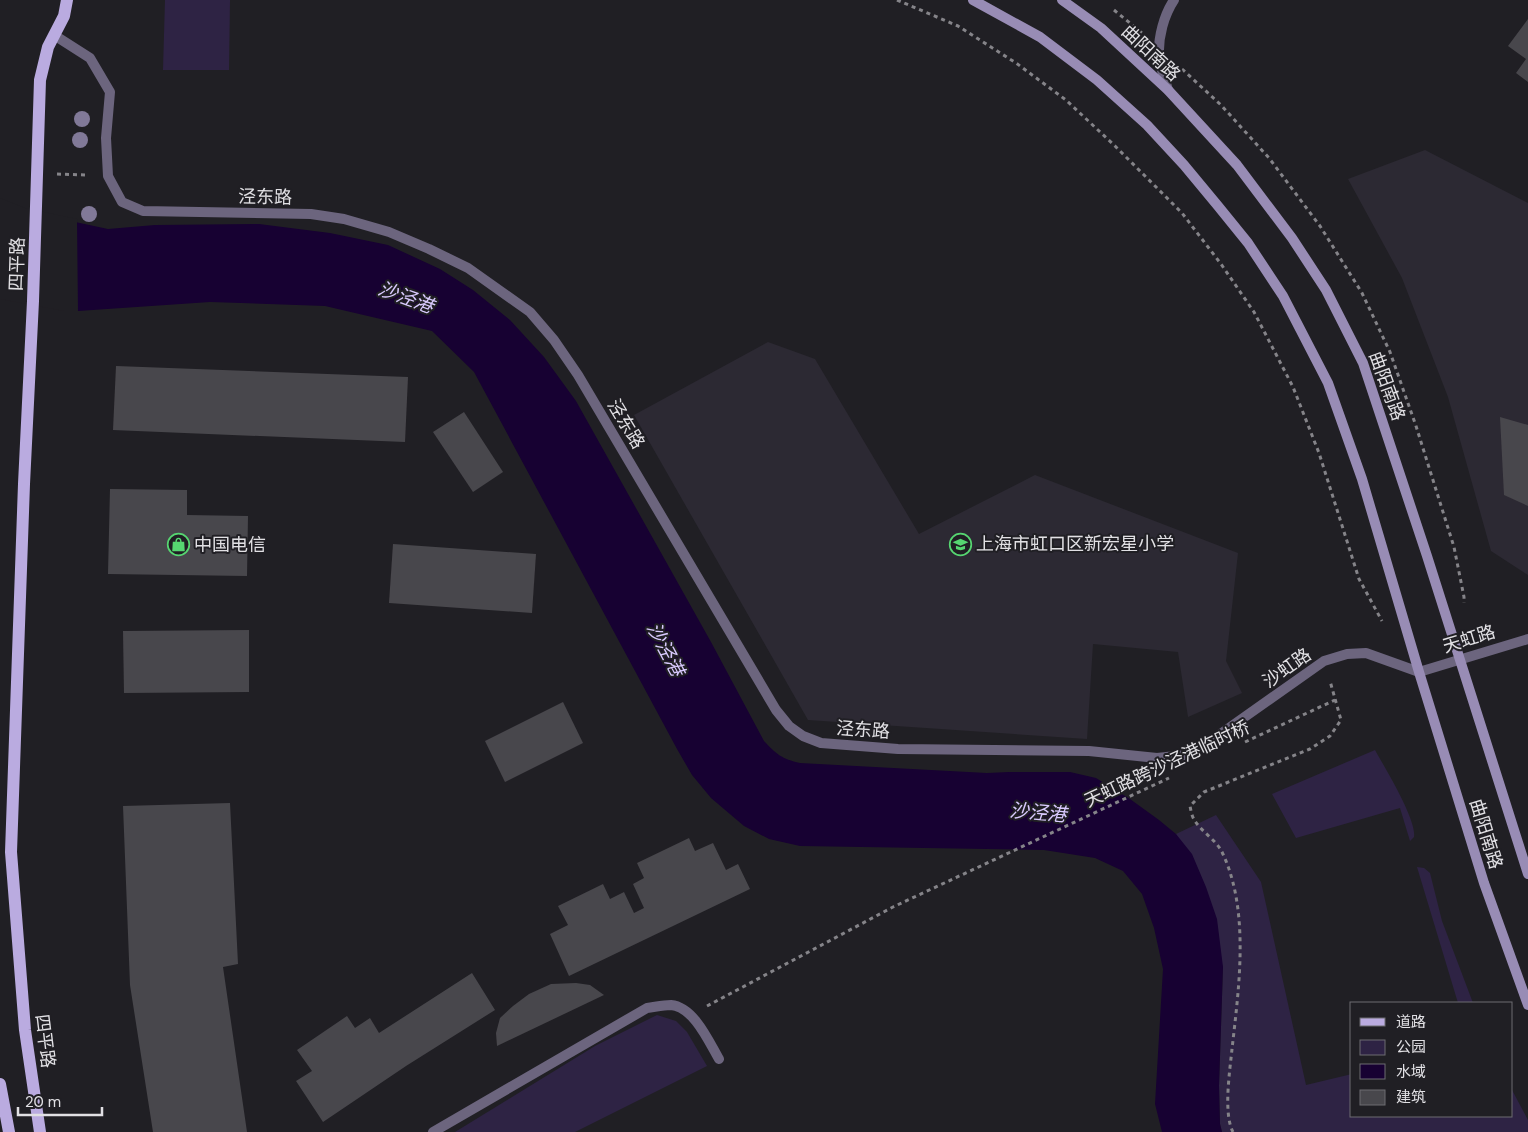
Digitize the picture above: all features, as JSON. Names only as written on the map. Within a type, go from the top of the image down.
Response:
[{"type":"main road","name":"四平路","points":[[40,1132],[25,1030],[6,852],[33,301],[40,80],[48,47],[64,16],[68,0]]},
{"type":"main road","name":"曲阳南路","points":[[973,0],[1040,38],[1097,80],[1147,125],[1184,165],[1248,243],[1283,296],[1328,383],[1362,479],[1484,883],[1528,1005]]},
{"type":"main road","name":"曲阳南路","points":[[1062,0],[1101,28],[1168,90],[1237,165],[1292,238],[1326,290],[1363,363],[1398,465],[1528,874]]},
{"type":"main road","points":[[0,1084],[9,1132]]},
{"type":"street","points":[[1168,90],[1159,56],[1162,27],[1174,0]]},
{"type":"street","name":"泾东路","points":[[54,35],[90,58],[110,92],[106,138],[108,176],[122,202],[143,211],[311,214],[344,219],[389,232],[429,248],[468,268],[530,312],[554,340],[578,375],[776,710],[789,726],[803,736],[821,743],[898,749],[1089,751],[1157,758],[1185,755],[1212,740]]},
{"type":"street","name":"天虹路","points":[[1419,672],[1460,658],[1528,639]]},
{"type":"street","name":"沙虹路","points":[[1212,740],[1324,661],[1347,654],[1366,653],[1419,672]]},
{"type":"street","points":[[433,1132],[647,1008],[672,1005],[691,1014],[704,1032],[719,1060]]},
{"type":"path","points":[[898,0],[958,26],[1016,63],[1059,95],[1115,146],[1182,213],[1221,264],[1254,312],[1292,387],[1319,453],[1359,579],[1386,628]]},
{"type":"path","points":[[36,172],[108,176]]},
{"type":"path","points":[[1233,1132],[1230,1125],[1228,1089],[1240,973],[1236,888],[1222,850],[1194,820],[1190,806],[1204,792],[1310,749],[1330,736],[1341,720],[1324,661]]},
{"type":"path","name":"天虹路跨沙泾港临时桥","points":[[1245,742],[1335,700]]},
{"type":"path","name":"天虹路跨沙泾港临时桥","points":[[691,1014],[893,907],[1173,776]]},
{"type":"shaded area","points":[[1425,150],[1528,203],[1528,575],[1491,551],[1448,397],[1402,278],[1348,179]]},
{"type":"shaded area","name":"上海市虹口区新宏星小学","points":[[768,342],[815,359],[919,534],[1035,475],[1238,553],[1226,661],[1242,693],[1188,717],[1178,652],[1093,644],[1087,739],[808,720],[634,415]]},
{"type":"green space","points":[[165,0],[230,0],[229,70],[163,70]]},
{"type":"green space","points":[[1375,750],[1406,807],[1414,829],[1414,837],[1410,841],[1400,808],[1296,838],[1272,794]]},
{"type":"green space","points":[[1216,815],[1261,882],[1306,1085],[1350,1074],[1350,1117],[1513,1117],[1513,1092],[1528,1120],[1528,1132],[1222,1132],[1219,1086],[1223,967],[1176,834]]},
{"type":"green space","points":[[1417,867],[1424,868],[1430,873],[1442,921],[1473,1002],[1458,1002]]},
{"type":"green space","points":[[657,1015],[676,1021],[687,1032],[707,1066],[575,1132],[455,1132],[595,1046]]},
{"type":"water","name":"沙泾港","points":[[0,200],[24,211],[108,229],[155,225],[259,224],[330,233],[388,245],[440,269],[473,290],[510,320],[544,357],[576,401],[711,642],[764,741],[776,753],[788,760],[800,763],[987,773],[1070,772],[1096,778],[1130,799],[1176,834],[1192,854],[1217,919],[1223,967],[1219,1086],[1222,1132],[1162,1132],[1155,1104],[1163,969],[1154,928],[1142,894],[1123,871],[1095,858],[1044,850],[800,846],[769,839],[744,826],[711,798],[692,775],[677,749],[474,372],[432,331],[325,306],[210,302],[78,311],[0,296]]},
{"type":"pier","points":[[0,198],[25,208],[77,219],[78,311],[64,311],[0,299]]},
{"type":"building","points":[[1528,19],[1528,82],[1516,73],[1526,59],[1508,46]]},
{"type":"building","points":[[116,366],[408,377],[405,442],[113,430]]},
{"type":"building","points":[[464,412],[503,472],[473,492],[433,432]]},
{"type":"building","points":[[1500,417],[1528,425],[1528,506],[1504,495]]},
{"type":"building","name":"中国电信","points":[[110,489],[187,490],[187,515],[248,516],[247,576],[108,574]]},
{"type":"building","points":[[393,544],[536,554],[532,613],[389,603]]},
{"type":"building","points":[[249,630],[249,692],[124,693],[123,631]]},
{"type":"building","points":[[563,702],[583,743],[505,782],[485,741]]},
{"type":"building","points":[[230,803],[238,964],[223,967],[247,1132],[153,1132],[130,985],[123,806]]},
{"type":"building","points":[[689,838],[695,851],[713,843],[726,870],[738,864],[750,889],[569,976],[550,934],[568,925],[558,906],[603,884],[610,899],[624,892],[634,913],[644,908],[633,884],[644,878],[637,863]]},
{"type":"building","points":[[472,973],[495,1010],[406,1066],[323,1122],[296,1081],[312,1071],[297,1050],[347,1016],[355,1028],[370,1018],[379,1033]]},
{"type":"building","points":[[576,983],[590,985],[604,995],[497,1046],[496,1033],[500,1018],[513,1006],[529,994],[551,984]]},
{"type":"place","name":"上海市虹口区新宏星小学","points":[[960,544]]},
{"type":"place","name":"中国电信","points":[[178,545]]}]
